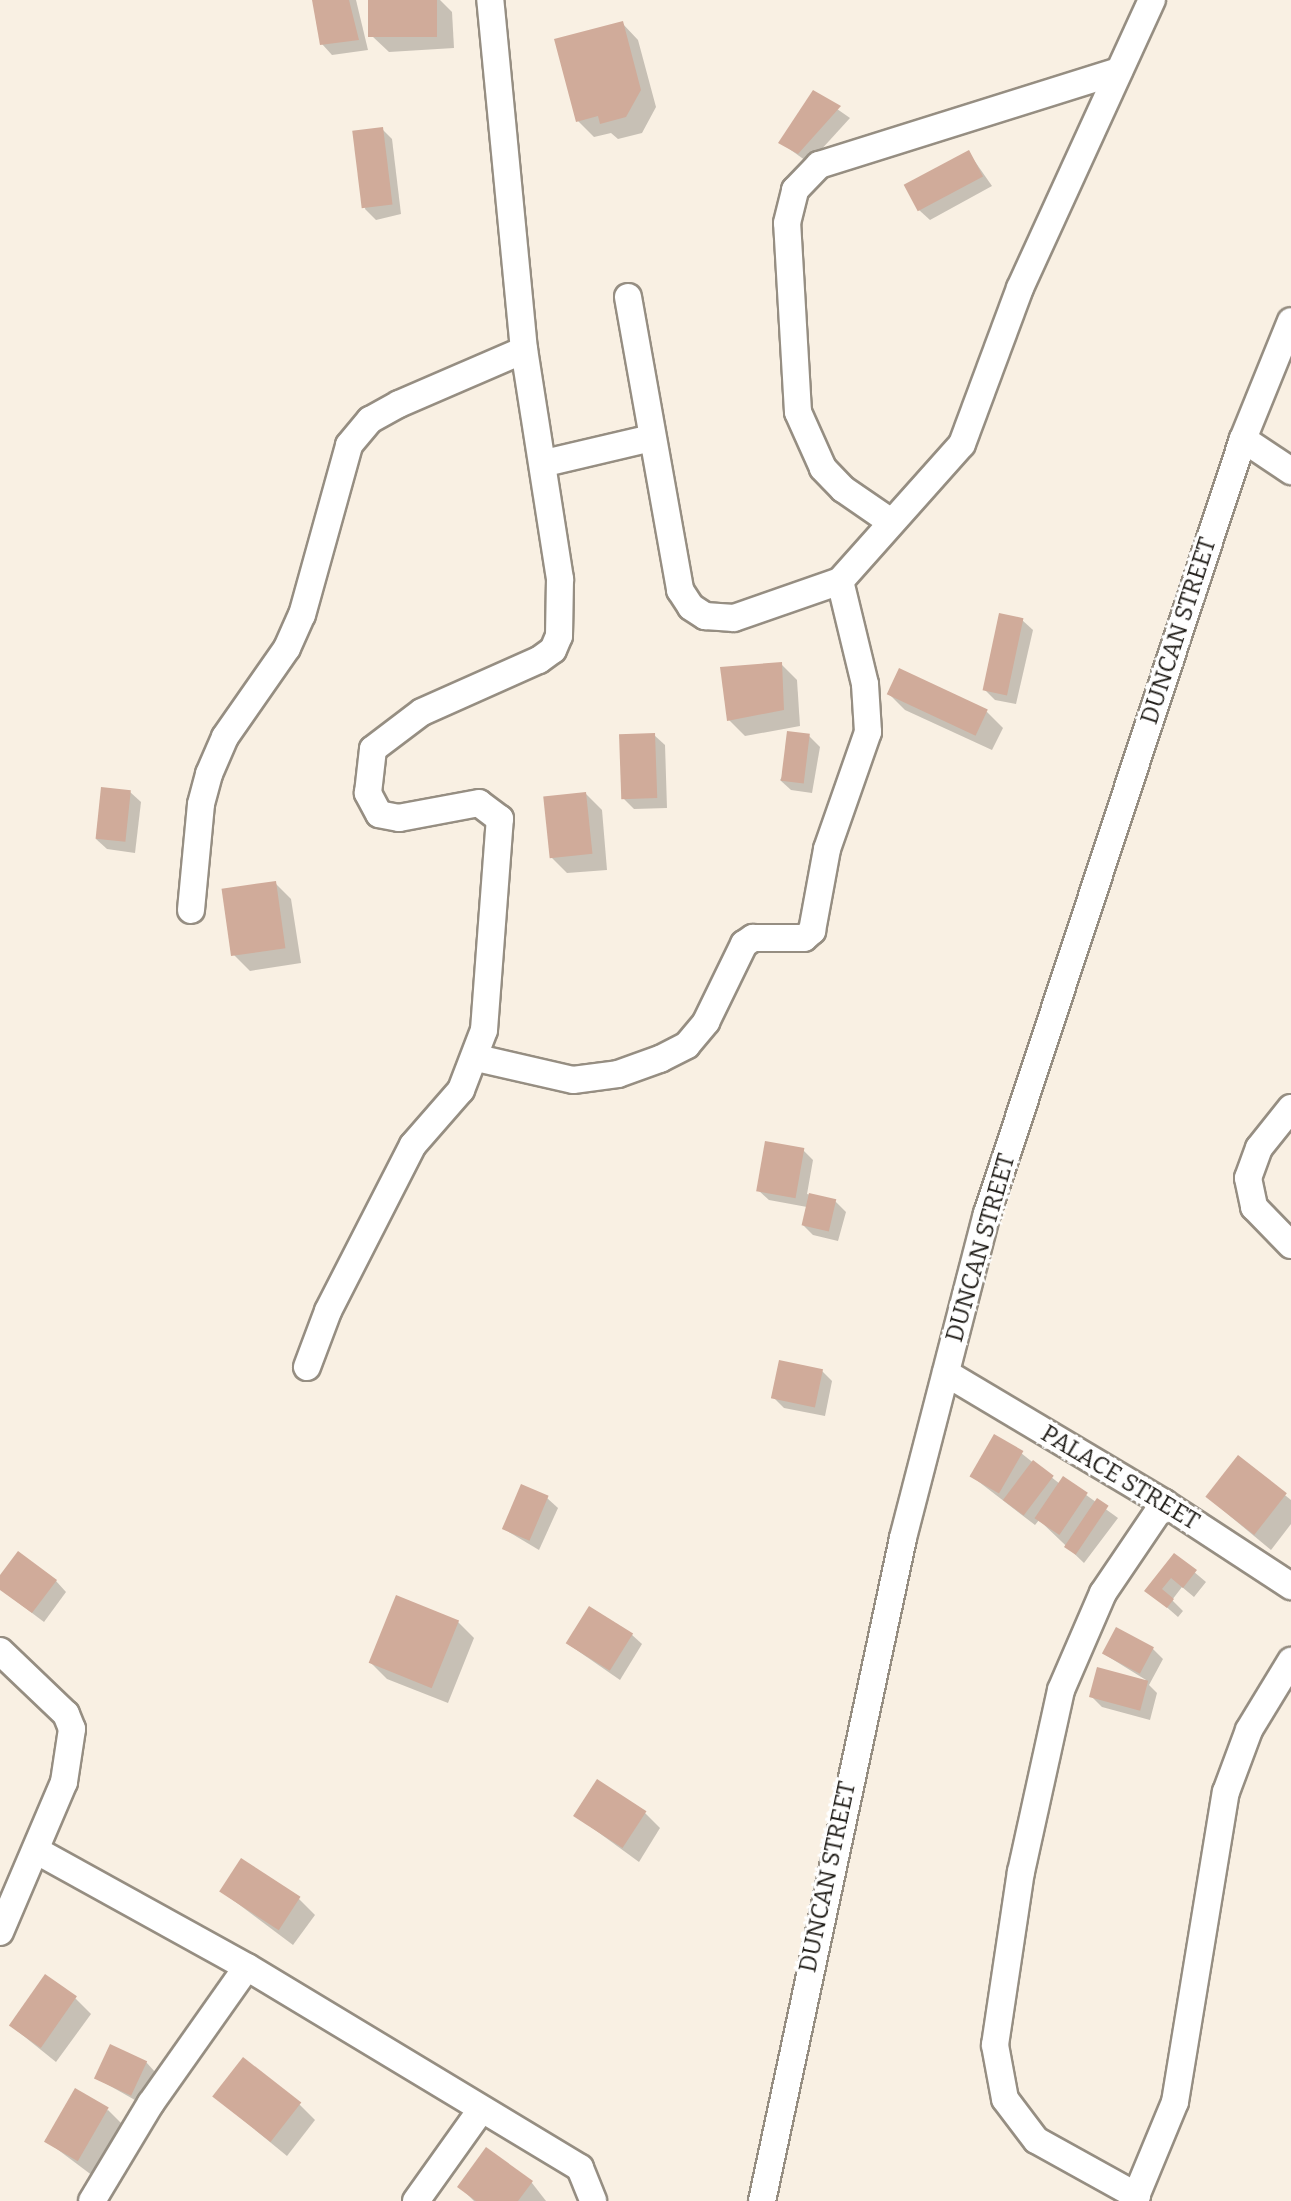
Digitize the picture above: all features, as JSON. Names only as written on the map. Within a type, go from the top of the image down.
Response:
[{"type":"street","points":[[307,1367],[328,1311],[413,1145],[461,1090],[477,1058],[495,927],[500,819],[479,803],[399,818],[379,814],[368,793],[367,767],[373,749],[422,712],[553,650],[559,636],[560,579],[545,463],[524,350],[490,0]]},
{"type":"street","points":[[628,297],[680,590],[691,607],[705,616],[734,618],[840,581],[962,444],[1020,288],[1152,0]]},
{"type":"street","points":[[891,522],[843,489],[823,468],[798,412],[787,223],[795,190],[819,165],[1119,71]]},
{"type":"street","name":"DUNCAN STREET","points":[[762,2201],[839,1821],[987,1214],[1243,439],[1291,321]]},
{"type":"street","points":[[191,910],[201,804],[209,774],[225,737],[287,648],[302,615],[349,445],[370,420],[399,404],[524,350]]},
{"type":"street","points":[[545,463],[652,438]]},
{"type":"street","points":[[1243,439],[1291,471]]},
{"type":"street","points":[[477,1058],[573,1080],[618,1074],[660,1059],[687,1045],[706,1022],[744,944],[753,938],[804,938],[812,931],[827,849],[868,732],[865,684],[840,581]]},
{"type":"street","points":[[1291,1108],[1259,1148],[1248,1178],[1254,1207],[1291,1245]]},
{"type":"street","name":"PALACE STREET","points":[[946,1373],[1164,1503],[1291,1586]]},
{"type":"street","points":[[1164,1503],[1103,1593],[1061,1690],[1021,1872],[995,2045],[1005,2099],[1036,2140],[1136,2198],[1175,2102],[1226,1792],[1249,1730],[1291,1661]]},
{"type":"street","points":[[0,1651],[66,1714],[72,1729],[64,1782],[0,1932]]},
{"type":"street","points":[[37,1851],[247,1967],[580,2168],[593,2201]]},
{"type":"street","points":[[92,2201],[151,2103],[247,1967]]},
{"type":"street","points":[[416,2201],[481,2110]]},
{"type":"building","points":[[312,0],[349,0],[359,40],[320,45]]},
{"type":"building","points":[[368,0],[437,0],[437,37],[368,37]]},
{"type":"building","points":[[623,21],[641,90],[626,117],[600,124],[598,116],[576,122],[554,39]]},
{"type":"building","points":[[813,90],[841,106],[798,154],[778,143]]},
{"type":"building","points":[[383,127],[393,204],[362,208],[352,131]]},
{"type":"building","points":[[969,150],[983,176],[918,211],[904,185]]},
{"type":"building","points":[[999,613],[1023,618],[1007,695],[983,690]]},
{"type":"building","points":[[782,662],[784,710],[727,721],[720,667]]},
{"type":"building","points":[[899,668],[988,709],[976,736],[887,694]]},
{"type":"building","points":[[787,731],[810,734],[804,783],[781,781]]},
{"type":"building","points":[[655,733],[657,798],[621,799],[619,734]]},
{"type":"building","points":[[101,787],[131,790],[125,842],[96,839]]},
{"type":"building","points":[[586,792],[592,854],[550,858],[543,796]]},
{"type":"building","points":[[276,881],[285,948],[231,956],[222,889]]},
{"type":"building","points":[[765,1141],[804,1148],[796,1198],[756,1191]]},
{"type":"building","points":[[809,1193],[836,1199],[829,1231],[802,1225]]},
{"type":"building","points":[[779,1360],[823,1369],[815,1408],[771,1398]]},
{"type":"building","points":[[994,1434],[1023,1451],[999,1493],[970,1476]]},
{"type":"building","points":[[1238,1455],[1287,1493],[1254,1535],[1205,1497]]},
{"type":"building","points":[[1033,1460],[1054,1476],[1024,1516],[1003,1500]]},
{"type":"building","points":[[1063,1476],[1088,1493],[1059,1535],[1034,1518]]},
{"type":"building","points":[[521,1484],[549,1496],[529,1541],[502,1529]]},
{"type":"building","points":[[1097,1498],[1109,1506],[1076,1555],[1064,1547]]},
{"type":"building","points":[[18,1551],[57,1580],[32,1613],[0,1590],[0,1575]]},
{"type":"building","points":[[1174,1553],[1197,1570],[1183,1588],[1171,1578],[1162,1589],[1174,1599],[1167,1608],[1144,1591]]},
{"type":"building","points":[[396,1595],[459,1620],[432,1688],[369,1663]]},
{"type":"building","points":[[589,1606],[633,1634],[610,1671],[566,1643]]},
{"type":"building","points":[[1116,1627],[1154,1647],[1140,1674],[1102,1653]]},
{"type":"building","points":[[1097,1667],[1148,1681],[1140,1711],[1089,1697]]},
{"type":"building","points":[[597,1779],[646,1811],[623,1848],[573,1816]]},
{"type":"building","points":[[241,1858],[301,1897],[279,1930],[219,1892]]},
{"type":"building","points":[[45,1974],[77,1996],[41,2048],[9,2026]]},
{"type":"building","points":[[110,2044],[147,2061],[131,2096],[94,2078]]},
{"type":"building","points":[[243,2057],[301,2103],[271,2142],[212,2096]]},
{"type":"building","points":[[75,2088],[109,2108],[78,2161],[44,2142]]},
{"type":"building","points":[[486,2147],[533,2181],[518,2201],[476,2201],[457,2187]]}]
